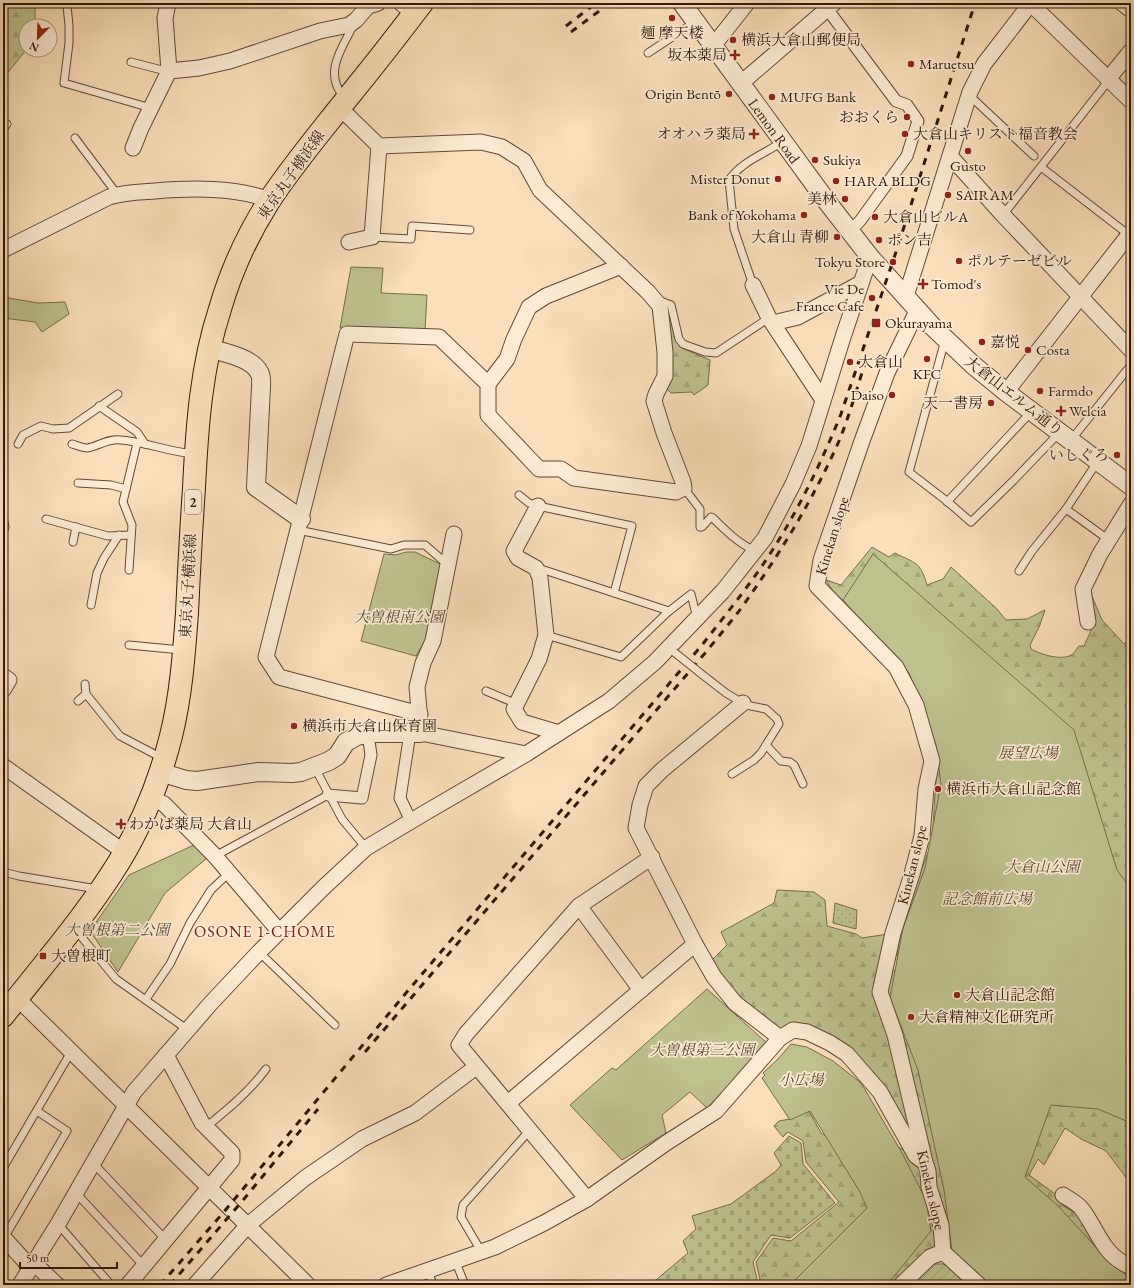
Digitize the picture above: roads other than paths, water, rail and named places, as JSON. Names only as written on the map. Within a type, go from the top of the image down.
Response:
[{"type":"main road","name":"東京丸子横浜線","points":[[3,1016],[101,890],[124,852],[162,766],[174,720],[181,684],[195,454],[200,397],[209,348],[219,310],[232,274],[270,200],[343,104],[413,6]]},
{"type":"street","points":[[133,148],[141,128],[170,71],[165,18],[168,3]]},
{"type":"street","points":[[170,71],[199,68],[230,61],[320,31],[349,25],[356,20],[368,6],[378,3]]},
{"type":"street","name":"Lemon Road","points":[[682,3],[782,142],[850,231],[870,257],[912,302]]},
{"type":"street","points":[[713,46],[747,3]]},
{"type":"street","points":[[912,302],[950,156],[969,95],[984,64],[1030,3],[1131,101]]},
{"type":"street","points":[[1122,3],[1131,10]]},
{"type":"street","points":[[740,84],[831,6],[896,101],[907,105],[918,121],[907,156],[860,221],[850,231]]},
{"type":"street","points":[[1109,80],[1131,51]]},
{"type":"street","points":[[343,104],[380,146],[372,237],[349,242]]},
{"type":"street","points":[[380,146],[481,142],[502,147],[524,161],[540,190],[621,266],[660,306],[665,352],[665,376],[654,401],[664,433],[683,482],[684,488],[676,492],[574,478],[560,469],[539,469],[488,415],[488,384],[507,358],[529,307],[546,296],[621,266]]},
{"type":"street","points":[[950,156],[1003,215],[1131,350]]},
{"type":"street","points":[[3,250],[117,194],[185,189],[248,194],[270,200]]},
{"type":"street","points":[[1006,392],[1130,233]]},
{"type":"street","points":[[20,1285],[58,1224],[134,1092],[188,1030],[279,931],[366,848],[526,754],[609,701],[655,662],[672,650],[697,618],[723,591],[765,538],[793,484],[809,446],[870,257]]},
{"type":"street","points":[[771,321],[798,317],[861,283]]},
{"type":"street","points":[[753,285],[771,321],[823,400]]},
{"type":"street","name":"大倉山エルム通り","points":[[912,302],[945,339],[973,365],[1006,392],[1131,486]]},
{"type":"street","name":"Kinekan slope","points":[[912,302],[821,560],[818,586],[896,667],[916,705],[932,761],[926,789],[922,836],[912,874],[893,933],[880,992],[895,1035],[924,1162],[928,1171],[929,1187],[941,1225],[942,1252]]},
{"type":"street","points":[[420,714],[279,677],[266,657],[347,334],[439,337],[488,384]]},
{"type":"street","points":[[209,348],[244,359],[253,365],[259,372],[261,388],[256,487],[299,524]]},
{"type":"street","points":[[1088,622],[1083,589],[1100,554],[1131,504]]},
{"type":"street","points":[[538,506],[514,551],[518,558],[536,568],[540,578],[546,635],[540,659],[514,709],[522,722],[559,733]]},
{"type":"street","points":[[411,821],[400,798],[420,714],[417,687],[423,663],[433,641],[454,534]]},
{"type":"street","points":[[3,676],[9,680],[3,690]]},
{"type":"street","points":[[743,703],[662,770],[646,786],[640,805],[636,828],[695,944],[714,977],[735,1003],[780,1038]]},
{"type":"street","points":[[162,766],[186,780],[197,781],[258,772],[302,772],[329,761],[337,756],[346,742],[357,736],[373,733],[416,733],[526,754]]},
{"type":"street","points":[[328,795],[362,798],[371,755],[368,734]]},
{"type":"street","points":[[3,766],[124,852]]},
{"type":"street","points":[[150,796],[164,804],[214,856],[279,931]]},
{"type":"street","points":[[587,1199],[459,1045],[466,1034],[579,906],[652,857]]},
{"type":"street","points":[[579,906],[641,990]]},
{"type":"street","points":[[508,1103],[695,944]]},
{"type":"street","points":[[17,998],[308,1285]]},
{"type":"street","points":[[394,1284],[455,1260],[495,1247],[544,1223],[587,1199],[666,1143],[716,1111],[780,1038],[793,1030],[806,1032],[830,1043],[847,1054],[880,1092],[916,1156],[924,1162]]},
{"type":"street","points":[[128,1285],[232,1160],[232,1153],[202,1123],[166,1055]]},
{"type":"street","points":[[195,1285],[248,1225],[305,1178],[362,1139],[415,1113],[476,1066]]},
{"type":"street","points":[[1063,1195],[1080,1207],[1106,1249],[1120,1263],[1131,1267]]},
{"type":"street","points":[[3,1238],[56,1285]]},
{"type":"street","points":[[901,1285],[930,1257],[942,1252],[979,1285]]},
{"type":"lane","points":[[67,5],[69,43],[64,83],[151,108]]},
{"type":"lane","points":[[343,104],[335,82],[334,72],[336,59],[356,20]]},
{"type":"lane","points":[[648,53],[695,22]]},
{"type":"lane","points":[[131,62],[170,71]]},
{"type":"lane","points":[[1003,215],[1109,80]]},
{"type":"lane","points":[[969,95],[1034,156]]},
{"type":"lane","points":[[74,138],[117,194]]},
{"type":"lane","points":[[753,285],[734,229],[729,180],[742,166],[782,142]]},
{"type":"lane","points":[[1041,167],[1130,233]]},
{"type":"lane","points":[[372,237],[411,239],[412,226],[470,230]]},
{"type":"lane","points":[[654,299],[671,305],[679,339],[683,344],[705,352],[716,353],[771,321]]},
{"type":"lane","points":[[945,339],[909,472],[971,522],[1014,481],[1065,436],[1131,365]]},
{"type":"lane","points":[[18,444],[23,435],[41,426],[53,430],[69,428],[118,394]]},
{"type":"lane","points":[[99,406],[137,432],[141,443],[123,502],[132,525],[129,570]]},
{"type":"lane","points":[[947,502],[1032,411]]},
{"type":"lane","points":[[72,444],[88,448],[118,439],[141,443],[179,453],[195,454]]},
{"type":"lane","points":[[1019,571],[1032,551],[1066,509],[1098,461]]},
{"type":"lane","points":[[78,483],[111,485],[126,489]]},
{"type":"lane","points":[[684,488],[700,509],[700,527],[702,528],[711,517],[743,545],[755,551]]},
{"type":"lane","points":[[519,495],[529,503],[538,506],[632,526],[614,593]]},
{"type":"lane","points":[[1066,509],[1109,540]]},
{"type":"lane","points":[[3,518],[5,527],[3,532]]},
{"type":"lane","points":[[46,519],[108,536],[131,534]]},
{"type":"lane","points":[[299,524],[391,549],[404,545],[425,545],[448,566]]},
{"type":"lane","points":[[73,542],[76,527]]},
{"type":"lane","points":[[91,605],[97,573],[104,558],[119,535]]},
{"type":"lane","points":[[536,568],[669,611]]},
{"type":"lane","points":[[546,635],[621,657],[669,611],[691,594],[697,618]]},
{"type":"lane","points":[[129,645],[184,650]]},
{"type":"lane","points":[[672,650],[726,693],[743,703],[766,709],[777,718],[779,724],[761,753],[754,760],[732,774]]},
{"type":"lane","points":[[85,684],[86,694],[120,736],[162,766]]},
{"type":"lane","points":[[486,691],[517,704]]},
{"type":"lane","points":[[78,701],[86,694]]},
{"type":"lane","points":[[766,745],[781,761],[790,762],[794,765],[803,784]]},
{"type":"lane","points":[[314,767],[342,819],[366,848]]},
{"type":"lane","points":[[214,856],[328,795]]},
{"type":"lane","points":[[3,872],[101,890]]},
{"type":"lane","points":[[146,999],[170,964],[190,923],[211,890],[229,873]]},
{"type":"lane","points":[[73,927],[116,978],[188,1030]]},
{"type":"lane","points":[[259,952],[335,1025]]},
{"type":"lane","points":[[3,1168],[71,1052]]},
{"type":"lane","points":[[206,1127],[245,1094],[266,1069]]},
{"type":"lane","points":[[3,1238],[68,1131],[37,1111]]},
{"type":"lane","points":[[480,1251],[461,1217],[462,1205],[530,1130]]},
{"type":"lane","points":[[93,1164],[166,1240]]},
{"type":"lane","points":[[76,1193],[144,1266]]},
{"type":"lane","points":[[58,1224],[111,1285]]},
{"type":"lane","points":[[455,1260],[465,1285]]},
{"type":"lane","points":[[428,1270],[433,1285]]},
{"type":"railway","points":[[566,26],[596,3]]},
{"type":"railway","points":[[571,32],[610,3]]},
{"type":"railway","points":[[160,1285],[223,1213],[406,993],[702,645],[749,584],[775,546],[806,491],[841,414],[897,249],[975,3]]},
{"type":"railway","points":[[365,1052],[706,652],[742,607],[795,527],[818,485],[843,432],[865,363]]},
{"type":"railway","points":[[170,1285],[244,1199],[318,1109]]},
{"type":"place","name":"麺 摩天楼","points":[[672,18]]},
{"type":"place","name":"横浜大倉山郵便局","points":[[733,40]]},
{"type":"place","name":"坂本薬局","points":[[735,55]]},
{"type":"place","name":"Maruetsu","points":[[911,64]]},
{"type":"place","name":"Origin Bentō","points":[[729,94]]},
{"type":"place","name":"MUFG Bank","points":[[772,97]]},
{"type":"place","name":"おおくら","points":[[907,117]]},
{"type":"place","name":"オオハラ薬局","points":[[754,134]]},
{"type":"place","name":"大倉山キリスト福音教会","points":[[905,134]]},
{"type":"place","name":"Gusto","points":[[968,151]]},
{"type":"place","name":"Sukiya","points":[[815,160]]},
{"type":"place","name":"Mister Donut","points":[[778,179]]},
{"type":"place","name":"HARA BLDG","points":[[836,181]]},
{"type":"place","name":"SAIRAM","points":[[948,195]]},
{"type":"place","name":"美林","points":[[845,199]]},
{"type":"place","name":"Bank of Yokohama","points":[[804,215]]},
{"type":"place","name":"大倉山ビルA","points":[[875,217]]},
{"type":"place","name":"大倉山 青柳","points":[[837,237]]},
{"type":"place","name":"ポン吉","points":[[879,240]]},
{"type":"place","name":"ポルテーゼビル","points":[[959,261]]},
{"type":"place","name":"Tokyu Store","points":[[893,262]]},
{"type":"place","name":"Tomod's","points":[[923,284]]},
{"type":"place","name":"Vie De France Cafe","points":[[872,298]]},
{"type":"place","name":"Okurayama","points":[[876,323]]},
{"type":"place","name":"嘉悦","points":[[982,342]]},
{"type":"place","name":"Costa","points":[[1028,350]]},
{"type":"place","name":"KFC","points":[[927,359]]},
{"type":"place","name":"大倉山","points":[[850,362]]},
{"type":"place","name":"Farmdo","points":[[1040,391]]},
{"type":"place","name":"Daiso","points":[[892,395]]},
{"type":"place","name":"天一書房","points":[[991,403]]},
{"type":"place","name":"Welcia","points":[[1061,411]]},
{"type":"place","name":"いしぐろ","points":[[1117,455]]},
{"type":"place","name":"横浜市大倉山保育園","points":[[294,726]]},
{"type":"place","name":"横浜市大倉山記念館","points":[[938,789]]},
{"type":"place","name":"わかば薬局 大倉山","points":[[121,824]]},
{"type":"place","name":"大曽根町","points":[[43,956]]},
{"type":"place","name":"大倉山記念館","points":[[957,995]]},
{"type":"place","name":"大倉精神文化研究所","points":[[911,1017]]},
{"type":"district","name":"OSONE 1-CHOME","points":[[265,931]]},
{"type":"park label","name":"大曽根南公園","points":[[399,617]]},
{"type":"park label","name":"展望広場","points":[[1028,753]]},
{"type":"park label","name":"大倉山公園","points":[[1042,867]]},
{"type":"park label","name":"記念館前広場","points":[[987,899]]},
{"type":"park label","name":"大曽根第二公園","points":[[117,930]]},
{"type":"park label","name":"大曽根第三公園","points":[[702,1050]]},
{"type":"park label","name":"小広場","points":[[801,1080]]}]
